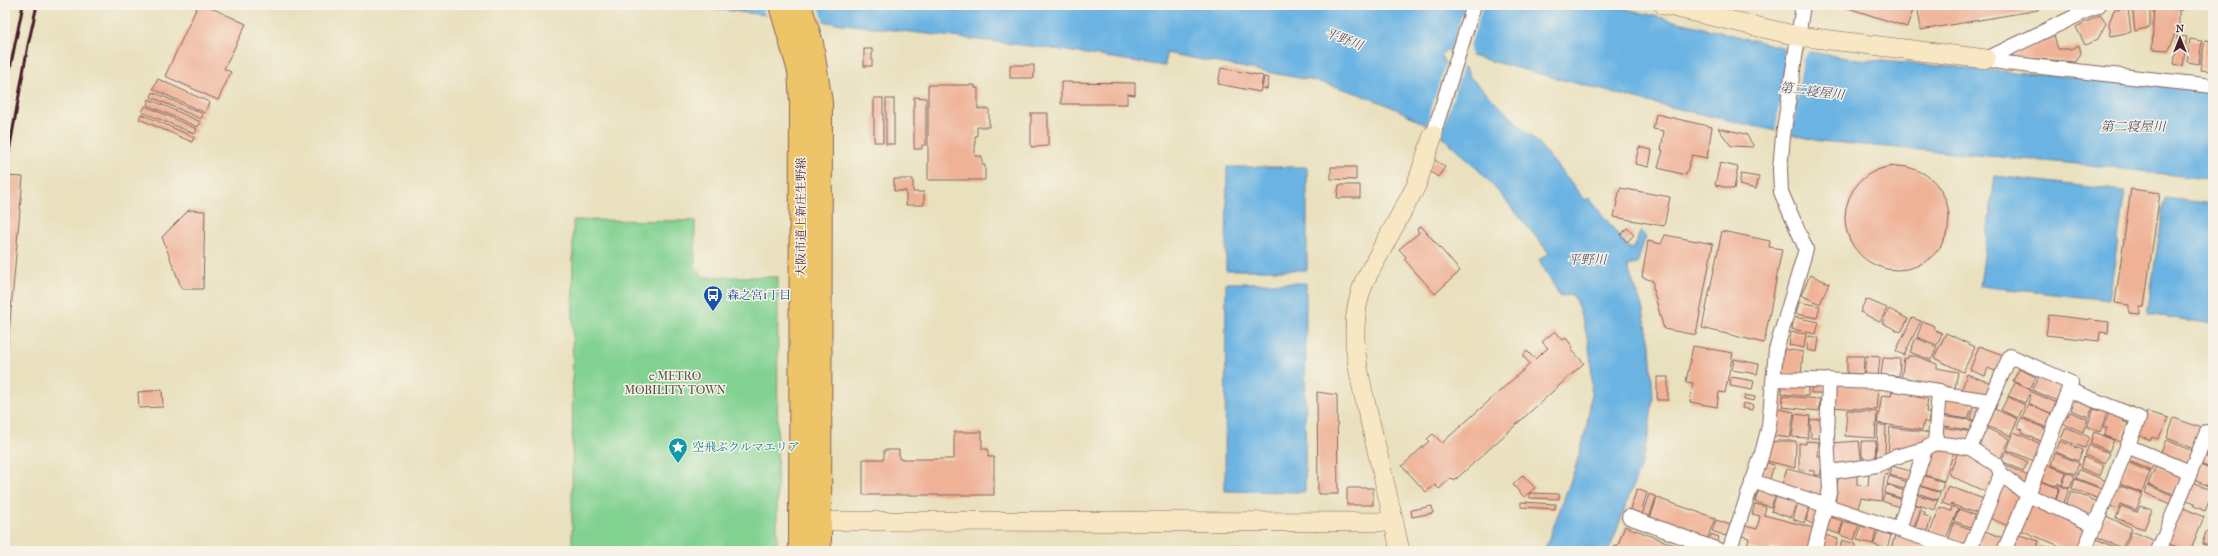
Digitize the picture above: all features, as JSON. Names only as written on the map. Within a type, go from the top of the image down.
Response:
[{"type":"main road","name":"大阪市道上新庄生野線","points":[[780,5],[799,71],[811,103]]},
{"type":"main road","name":"大阪市道上新庄生野線","points":[[800,5],[813,49],[811,103],[811,292],[820,551]]},
{"type":"main road","name":"大阪市道上新庄生野線","points":[[800,551],[811,292]]},
{"type":"street","points":[[1400,551],[1357,362],[1355,326],[1356,305],[1365,280],[1416,186],[1474,5]]},
{"type":"street","points":[[1664,5],[1797,42],[1986,59],[2005,63],[2213,86]]},
{"type":"street","points":[[1729,551],[1761,457],[1769,426],[1776,350],[1781,327],[1800,274],[1806,249],[1780,192],[1780,169],[1783,136],[1803,5]]},
{"type":"street","points":[[1986,59],[2099,5]]},
{"type":"street","points":[[1970,448],[2010,356],[2071,383],[2028,496],[2004,551]]},
{"type":"street","points":[[1774,379],[1883,382],[1990,401]]},
{"type":"street","points":[[1814,551],[1830,489],[1831,472],[1827,437],[1829,380]]},
{"type":"street","points":[[2069,390],[2139,418],[2084,551]]},
{"type":"street","points":[[1899,529],[1930,446],[1939,391]]},
{"type":"street","points":[[2158,551],[2207,432]]},
{"type":"street","points":[[1831,472],[1877,465],[1895,457],[1930,446],[1970,448],[1997,465],[2001,474],[2028,496],[2094,525]]},
{"type":"street","points":[[2127,446],[2190,472]]},
{"type":"street","points":[[1970,551],[2001,474]]},
{"type":"street","points":[[1752,481],[1963,551]]},
{"type":"street","points":[[1629,517],[1721,551]]},
{"type":"street","points":[[820,521],[1394,522]]},
{"type":"green space","name":"e METRO MOBILITY TOWN","points":[[573,220],[695,221],[695,266],[703,277],[778,277],[777,551],[572,551]]},
{"type":"water","points":[[681,5],[1610,5],[1785,48],[1846,58],[2132,82],[2213,93],[2213,180],[2100,166],[1820,141],[1652,103],[1448,50],[1445,51],[1441,55],[1444,62],[1466,69],[1470,77],[1537,142],[1585,200],[1589,198],[1628,247],[1633,249],[1640,232],[1646,235],[1637,264],[1627,266],[1642,306],[1650,344],[1653,397],[1649,432],[1642,462],[1609,551],[1544,551],[1579,456],[1587,425],[1591,394],[1591,362],[1585,329],[1573,295],[1560,296],[1539,260],[1549,253],[1485,177],[1457,149],[1414,118],[1368,97],[1320,82],[1166,53],[1165,66],[1047,48]]},
{"type":"water","points":[[1227,167],[1307,167],[1307,270],[1226,270]]},
{"type":"water","points":[[1995,176],[2125,191],[2109,300],[1980,286]]},
{"type":"water","points":[[2165,198],[2213,204],[2213,324],[2147,314]]},
{"type":"water","points":[[1226,283],[1306,283],[1305,492],[1225,491]]},
{"type":"pier","points":[[762,5],[819,5],[824,23],[765,15]]},
{"type":"pier","points":[[1465,5],[1483,5],[1470,46],[1471,56],[1468,57],[1450,52]]},
{"type":"pier","points":[[1783,46],[1810,50],[1803,59],[1791,137],[1775,133],[1787,56]]},
{"type":"pier","points":[[1446,61],[1463,67],[1440,138],[1425,129]]},
{"type":"building","points":[[198,5],[205,5],[246,24],[224,69],[231,72],[218,100],[165,76]]},
{"type":"building","points":[[1839,5],[1915,5],[1907,27]]},
{"type":"building","points":[[1917,5],[2038,5],[2038,10],[1921,30]]},
{"type":"building","points":[[2132,5],[2150,5],[2150,27],[2135,31]]},
{"type":"building","points":[[2154,5],[2183,5],[2183,10],[2179,10],[2179,26],[2169,50],[2152,49]]},
{"type":"building","points":[[2128,9],[2131,32],[2111,36],[2109,23],[2114,10]]},
{"type":"building","points":[[2100,15],[2106,23],[2098,39],[2085,45],[2076,27]]},
{"type":"building","points":[[2054,35],[2058,49],[2071,49],[2079,45],[2081,53],[2076,62],[2012,57],[2013,53]]},
{"type":"building","points":[[2178,36],[2187,37],[2183,66],[2174,64]]},
{"type":"building","points":[[2190,39],[2202,41],[2199,64],[2187,62]]},
{"type":"building","points":[[2205,40],[2213,41],[2213,68],[2209,68],[2209,71],[2200,70]]},
{"type":"building","points":[[864,49],[872,49],[872,66],[864,66]]},
{"type":"building","points":[[1010,65],[1034,65],[1034,78],[1010,78]]},
{"type":"building","points":[[1221,68],[1263,76],[1260,92],[1218,84]]},
{"type":"building","points":[[1264,77],[1269,78],[1267,89],[1262,88]]},
{"type":"building","points":[[158,79],[209,102],[205,113],[153,89]]},
{"type":"building","points":[[1061,82],[1135,83],[1135,95],[1127,94],[1127,104],[1061,104]]},
{"type":"building","points":[[928,85],[975,85],[975,88],[978,88],[978,109],[989,109],[989,127],[977,127],[977,136],[975,136],[975,156],[982,156],[982,165],[985,165],[985,180],[928,180]]},
{"type":"building","points":[[153,92],[203,114],[201,119],[151,97]]},
{"type":"building","points":[[914,97],[926,98],[926,145],[922,145],[922,149],[914,149]]},
{"type":"building","points":[[874,98],[883,98],[883,142],[874,142]]},
{"type":"building","points":[[149,99],[201,122],[198,127],[147,105]]},
{"type":"building","points":[[886,99],[894,99],[894,144],[886,144]]},
{"type":"building","points":[[145,106],[197,129],[195,134],[142,112]]},
{"type":"building","points":[[1031,113],[1048,113],[1048,146],[1031,147]]},
{"type":"building","points":[[141,114],[194,137],[192,142],[139,119]]},
{"type":"building","points":[[1656,114],[1712,127],[1707,158],[1692,155],[1686,175],[1658,168],[1663,150],[1661,150],[1664,131],[1653,129]]},
{"type":"building","points":[[1718,128],[1746,134],[1754,147],[1731,146]]},
{"type":"building","points":[[1639,147],[1652,150],[1649,167],[1635,164]]},
{"type":"building","points":[[1435,160],[1445,167],[1438,177],[1428,170]]},
{"type":"building","points":[[1720,163],[1738,167],[1734,189],[1715,185]]},
{"type":"building","points":[[1897,166],[1917,170],[1934,181],[1945,198],[1949,218],[1945,238],[1934,255],[1917,266],[1897,270],[1877,266],[1860,255],[1849,238],[1845,218],[1849,198],[1860,181],[1877,170]]},
{"type":"building","points":[[1331,167],[1356,167],[1356,180],[1331,179]]},
{"type":"building","points":[[1741,174],[1759,177],[1756,189],[1739,185]]},
{"type":"building","points":[[5,176],[23,177],[6,366],[5,366]]},
{"type":"building","points":[[894,179],[913,179],[913,192],[924,192],[924,205],[906,205],[906,191],[894,191]]},
{"type":"building","points":[[1339,185],[1360,185],[1360,198],[1337,198]]},
{"type":"building","points":[[1620,188],[1670,197],[1664,226],[1614,217]]},
{"type":"building","points":[[2131,189],[2160,193],[2144,307],[2140,307],[2140,314],[2129,313],[2129,305],[2115,303]]},
{"type":"building","points":[[189,210],[205,211],[203,289],[182,289],[162,237]]},
{"type":"building","points":[[1421,226],[1460,271],[1435,294],[1404,259],[1406,257],[1399,249],[1419,233],[1417,229]]},
{"type":"building","points":[[1627,228],[1634,235],[1627,242],[1620,235]]},
{"type":"building","points":[[1722,231],[1770,241],[1769,247],[1782,249],[1764,343],[1702,328]]},
{"type":"building","points":[[1665,235],[1713,244],[1696,335],[1664,329],[1653,289],[1653,281],[1642,277],[1648,241],[1661,244]]},
{"type":"building","points":[[1810,275],[1829,283],[1820,304],[1801,295]]},
{"type":"building","points":[[1866,299],[1887,308],[1880,322],[1860,312]]},
{"type":"building","points":[[1799,302],[1820,306],[1817,318],[1796,314]]},
{"type":"building","points":[[1889,309],[1908,319],[1901,332],[1882,323]]},
{"type":"building","points":[[2049,315],[2109,322],[2108,333],[2100,332],[2099,341],[2046,335]]},
{"type":"building","points":[[1794,317],[1819,322],[1816,334],[1792,329]]},
{"type":"building","points":[[1912,318],[1921,321],[1904,355],[1896,351]]},
{"type":"building","points":[[1923,321],[1934,326],[1933,329],[1942,333],[1937,345],[1917,337]]},
{"type":"building","points":[[1555,331],[1563,340],[1566,338],[1573,347],[1571,349],[1584,363],[1454,481],[1451,478],[1439,489],[1435,485],[1426,492],[1402,466],[1429,441],[1427,439],[1433,434],[1442,443],[1530,364],[1523,356],[1527,351],[1535,359],[1548,348],[1542,342]]},
{"type":"building","points":[[1791,332],[1806,334],[1804,348],[1789,345]]},
{"type":"building","points":[[1946,333],[1975,347],[1963,372],[1934,358]]},
{"type":"building","points":[[1809,336],[1819,338],[1817,352],[1807,350]]},
{"type":"building","points":[[1916,338],[1937,347],[1931,360],[1910,352]]},
{"type":"building","points":[[1693,346],[1733,353],[1725,393],[1719,392],[1717,407],[1690,402],[1693,383],[1686,382]]},
{"type":"building","points":[[1979,346],[2003,355],[1997,372],[1988,368],[1985,376],[1970,370]]},
{"type":"building","points":[[1784,349],[1803,352],[1801,375],[1781,372]]},
{"type":"building","points":[[1847,356],[1864,356],[1863,374],[1847,374]]},
{"type":"building","points":[[1866,356],[1880,357],[1878,377],[1864,376]]},
{"type":"building","points":[[1908,356],[1916,356],[1937,364],[1937,368],[1958,372],[1955,388],[1901,380],[1904,358],[1907,359]]},
{"type":"building","points":[[1883,358],[1900,359],[1899,376],[1881,375]]},
{"type":"building","points":[[1734,359],[1759,364],[1757,374],[1732,370]]},
{"type":"building","points":[[2019,369],[2036,377],[2030,389],[2013,381]]},
{"type":"building","points":[[1967,374],[1990,383],[1985,397],[1962,389]]},
{"type":"building","points":[[2039,376],[2064,387],[2058,401],[2032,390]]},
{"type":"building","points":[[1657,377],[1668,377],[1668,400],[1657,400]]},
{"type":"building","points":[[1731,377],[1754,381],[1752,390],[1730,386]]},
{"type":"building","points":[[1782,383],[1808,385],[1808,396],[1782,394]]},
{"type":"building","points":[[1812,383],[1824,384],[1823,393],[1811,393]]},
{"type":"building","points":[[2015,383],[2031,390],[2025,403],[2008,396]]},
{"type":"building","points":[[1833,385],[1879,387],[1877,410],[1830,407]]},
{"type":"building","points":[[1893,387],[1913,390],[1912,396],[1928,399],[1926,412],[1930,413],[1928,423],[1924,421],[1922,430],[1877,423],[1882,395],[1891,396]]},
{"type":"building","points":[[162,390],[163,407],[139,408],[138,392]]},
{"type":"building","points":[[1317,392],[1337,395],[1338,494],[1318,494]]},
{"type":"building","points":[[2032,392],[2057,403],[2052,414],[2028,403]]},
{"type":"building","points":[[1745,395],[1755,397],[1754,401],[1744,399]]},
{"type":"building","points":[[1783,396],[1820,399],[1819,411],[1782,407]]},
{"type":"building","points":[[1944,396],[1975,401],[1968,419],[1942,415]]},
{"type":"building","points":[[2008,397],[2025,405],[2018,418],[2001,410]]},
{"type":"building","points":[[2076,397],[2094,405],[2089,417],[2071,410]]},
{"type":"building","points":[[1977,401],[1985,403],[1977,421],[1970,419]]},
{"type":"building","points":[[1743,403],[1753,405],[1752,410],[1742,408]]},
{"type":"building","points":[[2028,404],[2053,414],[2047,428],[2022,417]]},
{"type":"building","points":[[2102,407],[2108,409],[2100,432],[2087,427],[2094,409],[2100,411]]},
{"type":"building","points":[[1992,408],[2018,419],[2010,436],[1984,425]]},
{"type":"building","points":[[1778,409],[1794,412],[1790,438],[1774,436]]},
{"type":"building","points":[[1847,410],[1877,412],[1875,438],[1845,436]]},
{"type":"building","points":[[2110,411],[2125,418],[2123,422],[2128,423],[2121,442],[2104,436],[2107,428],[2103,427]]},
{"type":"building","points":[[2070,412],[2088,419],[2083,432],[2062,423],[2065,415],[2068,416]]},
{"type":"building","points":[[2147,412],[2169,418],[2158,439],[2152,437],[2151,440],[2138,435]]},
{"type":"building","points":[[1795,414],[1810,416],[1808,438],[1792,437]]},
{"type":"building","points":[[1941,416],[1976,422],[1972,431],[1940,425]]},
{"type":"building","points":[[2021,418],[2046,429],[2041,441],[2021,433],[2023,430],[2017,427]]},
{"type":"building","points":[[2174,418],[2202,428],[2193,449],[2167,438]]},
{"type":"building","points":[[1822,419],[1823,438],[1811,438],[1810,420]]},
{"type":"building","points":[[1878,425],[1886,425],[1885,459],[1876,459]]},
{"type":"building","points":[[1890,427],[1931,433],[1930,445],[1888,454]]},
{"type":"building","points":[[1940,427],[1972,432],[1968,443],[1938,436]]},
{"type":"building","points":[[2066,427],[2089,437],[2085,448],[2061,439]]},
{"type":"building","points":[[1986,428],[2010,439],[1999,461],[1978,445]]},
{"type":"building","points":[[954,432],[982,432],[982,449],[988,449],[988,457],[994,457],[994,495],[863,495],[863,459],[884,459],[884,450],[899,450],[899,459],[954,459]]},
{"type":"building","points":[[2014,432],[2041,444],[2034,461],[2007,450]]},
{"type":"building","points":[[2094,432],[2114,440],[2109,451],[2090,443]]},
{"type":"building","points":[[2213,434],[2213,459],[2205,453]]},
{"type":"building","points":[[2166,440],[2192,451],[2185,466],[2159,456]]},
{"type":"building","points":[[1796,441],[1795,468],[1767,461],[1772,442]]},
{"type":"building","points":[[1806,441],[1819,442],[1818,456],[1825,456],[1825,470],[1821,470],[1821,475],[1814,475],[1814,471],[1799,470],[1799,443],[1806,444]]},
{"type":"building","points":[[1859,441],[1862,464],[1835,466],[1830,443]]},
{"type":"building","points":[[1862,441],[1876,441],[1875,461],[1864,460],[1864,457],[1862,457]]},
{"type":"building","points":[[2060,441],[2083,450],[2078,461],[2056,452]]},
{"type":"building","points":[[2089,445],[2110,453],[2105,463],[2085,455]]},
{"type":"building","points":[[1931,448],[1955,449],[1944,481],[1922,474]]},
{"type":"building","points":[[1963,451],[1996,472],[1988,493],[1949,475],[1958,452]]},
{"type":"building","points":[[2006,451],[2028,462],[2023,471],[2001,461]]},
{"type":"building","points":[[2055,453],[2079,463],[2075,474],[2051,465]]},
{"type":"building","points":[[2131,454],[2154,463],[2151,470],[2128,461]]},
{"type":"building","points":[[2204,456],[2213,460],[2213,469],[2200,464]]},
{"type":"building","points":[[2084,457],[2104,465],[2100,476],[2080,468]]},
{"type":"building","points":[[2128,462],[2150,472],[2142,493],[2118,483]]},
{"type":"building","points":[[1767,463],[1774,465],[1769,482],[1761,480]]},
{"type":"building","points":[[2001,463],[2028,476],[2025,485],[2000,464]]},
{"type":"building","points":[[2045,464],[2066,472],[2062,485],[2058,483],[2056,486],[2038,480]]},
{"type":"building","points":[[2200,465],[2213,470],[2213,488],[2194,480]]},
{"type":"building","points":[[1892,466],[1914,472],[1911,481],[1890,475]]},
{"type":"building","points":[[2156,466],[2182,476],[2174,494],[2148,484]]},
{"type":"building","points":[[1878,467],[1888,468],[1888,475],[1885,474],[1881,501],[1861,498],[1857,512],[1835,504],[1839,473],[1857,475],[1857,485],[1868,486],[1869,472],[1877,473]]},
{"type":"building","points":[[1787,469],[1827,479],[1821,499],[1781,487]]},
{"type":"building","points":[[2079,470],[2107,481],[2104,489],[2076,478]]},
{"type":"building","points":[[2067,472],[2075,476],[2070,488],[2062,485]]},
{"type":"building","points":[[1523,475],[1535,488],[1524,497],[1513,485]]},
{"type":"building","points":[[1921,475],[1944,482],[1941,492],[1918,485]]},
{"type":"building","points":[[1889,476],[1910,483],[1907,490],[1887,484]]},
{"type":"building","points":[[2075,479],[2104,490],[2100,499],[2072,489]]},
{"type":"building","points":[[2003,481],[2023,495],[2010,527],[1988,517]]},
{"type":"building","points":[[2038,481],[2059,488],[2055,501],[2034,493]]},
{"type":"building","points":[[2192,482],[2213,491],[2205,511],[2194,506],[2195,503],[2184,499]]},
{"type":"building","points":[[1887,485],[1907,492],[1904,499],[1884,493]]},
{"type":"building","points":[[1917,485],[1940,493],[1938,500],[1915,492]]},
{"type":"building","points":[[2058,485],[2069,489],[2063,506],[2055,503],[2060,488]]},
{"type":"building","points":[[2118,485],[2143,494],[2136,510],[2120,504],[2118,509],[2110,506]]},
{"type":"building","points":[[2148,485],[2174,496],[2170,504],[2145,493]]},
{"type":"building","points":[[1948,486],[1984,499],[1979,514],[1951,504],[1950,506],[1942,503]]},
{"type":"building","points":[[1760,487],[1776,493],[1771,507],[1755,502]]},
{"type":"building","points":[[1347,488],[1373,488],[1373,505],[1347,505]]},
{"type":"building","points":[[1637,489],[1647,493],[1640,515],[1629,512]]},
{"type":"building","points":[[2071,491],[2098,502],[2094,514],[2088,517],[2065,507]]},
{"type":"building","points":[[1530,493],[1559,494],[1559,499],[1530,498]]},
{"type":"building","points":[[1649,494],[1656,497],[1649,518],[1642,515]]},
{"type":"building","points":[[1777,494],[1797,501],[1791,518],[1771,511]]},
{"type":"building","points":[[1885,494],[1905,501],[1902,508],[1882,501]]},
{"type":"building","points":[[1915,494],[1938,501],[1935,510],[1912,503]]},
{"type":"building","points":[[1657,498],[1715,518],[1707,539],[1650,519]]},
{"type":"building","points":[[1799,501],[1810,505],[1804,523],[1793,519]]},
{"type":"building","points":[[1521,502],[1556,504],[1555,509],[1521,507]]},
{"type":"building","points":[[2033,503],[2088,525],[2077,551],[2072,551],[2018,529],[2029,504]]},
{"type":"building","points":[[1755,504],[1766,507],[1764,515],[1814,528],[1808,551],[1801,549],[1800,551],[1785,551],[1771,547],[1770,551],[1762,551],[1747,547],[1749,538],[1742,536],[1745,526],[1757,529],[1760,516],[1752,514]]},
{"type":"building","points":[[1912,504],[1921,507],[1913,530],[1904,527]]},
{"type":"building","points":[[1432,506],[1433,513],[1412,517],[1411,510]]},
{"type":"building","points":[[1811,506],[1821,509],[1815,525],[1806,521]]},
{"type":"building","points":[[1952,506],[1958,509],[1945,541],[1929,535],[1940,507],[1951,511]]},
{"type":"building","points":[[2121,506],[2137,512],[2140,506],[2152,510],[2144,529],[2116,518]]},
{"type":"building","points":[[2181,507],[2204,517],[2190,551],[2166,543]]},
{"type":"building","points":[[1959,509],[1977,516],[1973,528],[1954,521]]},
{"type":"building","points":[[1921,511],[1925,512],[1924,515],[1931,518],[1926,535],[1914,531]]},
{"type":"building","points":[[2106,516],[2132,528],[2122,548],[2097,537]]},
{"type":"building","points":[[1830,517],[1843,521],[1839,534],[1826,530]]},
{"type":"building","points":[[1716,520],[1730,525],[1726,536],[1712,531]]},
{"type":"building","points":[[1844,521],[1859,525],[1854,540],[1840,535]]},
{"type":"building","points":[[1954,523],[1973,530],[1966,548],[1948,541]]},
{"type":"building","points":[[1625,526],[1690,551],[1612,551],[1614,546],[1617,547]]},
{"type":"building","points":[[1861,526],[1876,530],[1873,544],[1857,540]]},
{"type":"building","points":[[1983,530],[2005,539],[1998,551],[1975,551]]},
{"type":"building","points":[[1878,531],[1891,535],[1887,549],[1874,545]]},
{"type":"building","points":[[2132,531],[2155,541],[2151,551],[2123,551]]},
{"type":"building","points":[[2206,532],[2213,534],[2213,547],[2202,544]]},
{"type":"building","points":[[1896,533],[1927,543],[1924,551],[1890,551]]},
{"type":"building","points":[[1711,534],[1719,537],[1717,543],[1709,541]]},
{"type":"building","points":[[2016,534],[2039,541],[2036,551],[2010,551]]},
{"type":"building","points":[[1825,535],[1838,539],[1835,551],[1821,549]]},
{"type":"building","points":[[2096,539],[2121,550],[2091,551]]},
{"type":"building","points":[[1842,540],[1856,544],[1854,551],[1839,551]]},
{"type":"building","points":[[2165,544],[2181,551],[2163,551]]},
{"type":"building","points":[[2040,546],[2060,550],[2060,551],[2039,551]]},
{"type":"building","points":[[1323,550],[1323,551],[1040,551]]},
{"type":"railway","points":[[5,93],[23,5]]},
{"type":"railway","points":[[5,174],[28,45],[37,5]]},
{"type":"place","name":"森之宮1丁目","points":[[713,312]]},
{"type":"place","name":"空飛ぶクルマエリア","points":[[678,464]]},
{"type":"water label","name":"平野川","points":[[1344,39]]},
{"type":"water label","name":"第二寝屋川","points":[[1812,91]]},
{"type":"water label","name":"第二寝屋川","points":[[2133,126]]},
{"type":"water label","name":"平野川","points":[[1587,259]]}]
